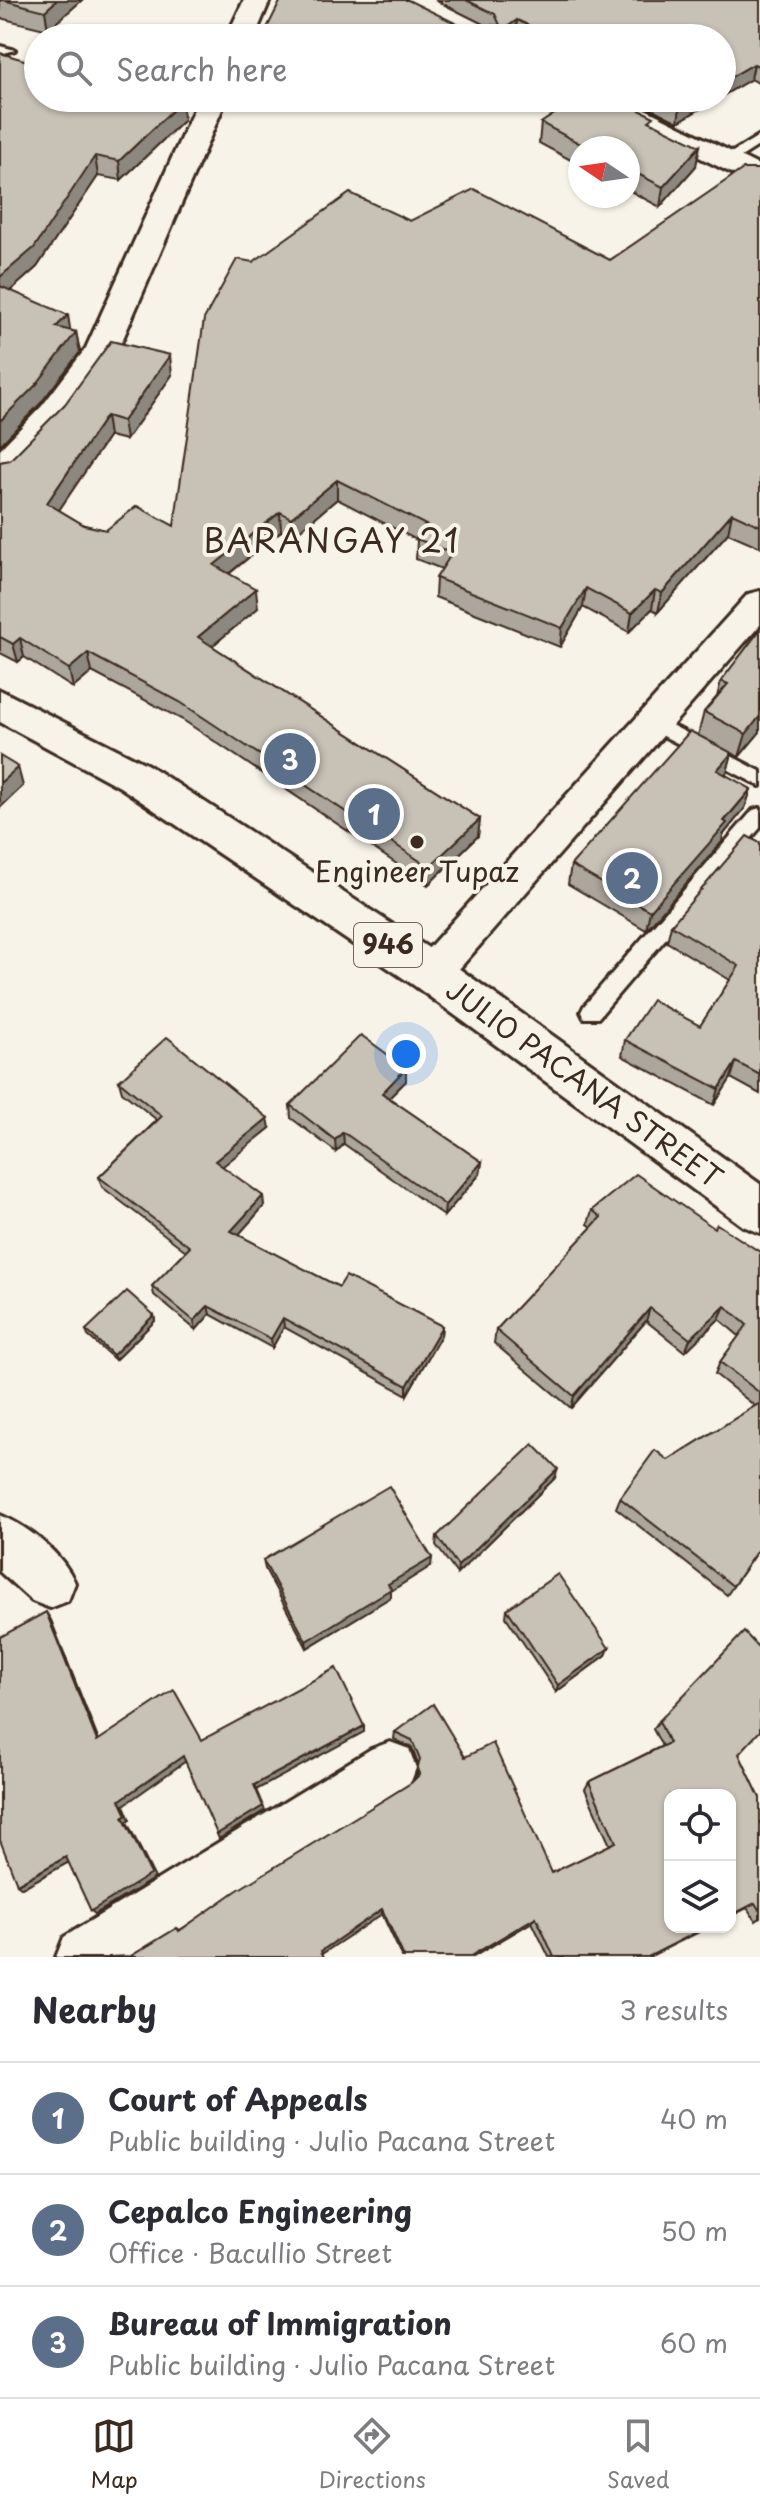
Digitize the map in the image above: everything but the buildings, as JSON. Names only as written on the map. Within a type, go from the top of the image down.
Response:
[{"type":"main road","points":[[246,24],[257,0]]},
{"type":"main road","points":[[0,469],[96,362],[114,330],[122,302],[207,112]]},
{"type":"main road","points":[[629,112],[760,178]]},
{"type":"main road","name":"JULIO PACANA STREET","points":[[0,704],[134,776],[431,973],[760,1211]]},
{"type":"street","points":[[431,973],[760,603]]},
{"type":"street","points":[[0,1539],[50,1583]]},
{"type":"street","points":[[84,1957],[390,1768]]},
{"type":"lane","points":[[725,161],[760,139]]},
{"type":"lane","points":[[652,722],[760,779]]},
{"type":"lane","points":[[591,1012],[760,815]]},
{"type":"place","name":"Bureau of Immigration","points":[[290,759]]},
{"type":"place","name":"Court of Appeals","points":[[374,814]]},
{"type":"place","name":"Engineer Tupaz","points":[[417,842]]},
{"type":"place","name":"Cepalco Engineering","points":[[632,878]]},
{"type":"district","name":"BARANGAY 21","points":[[332,542]]}]
